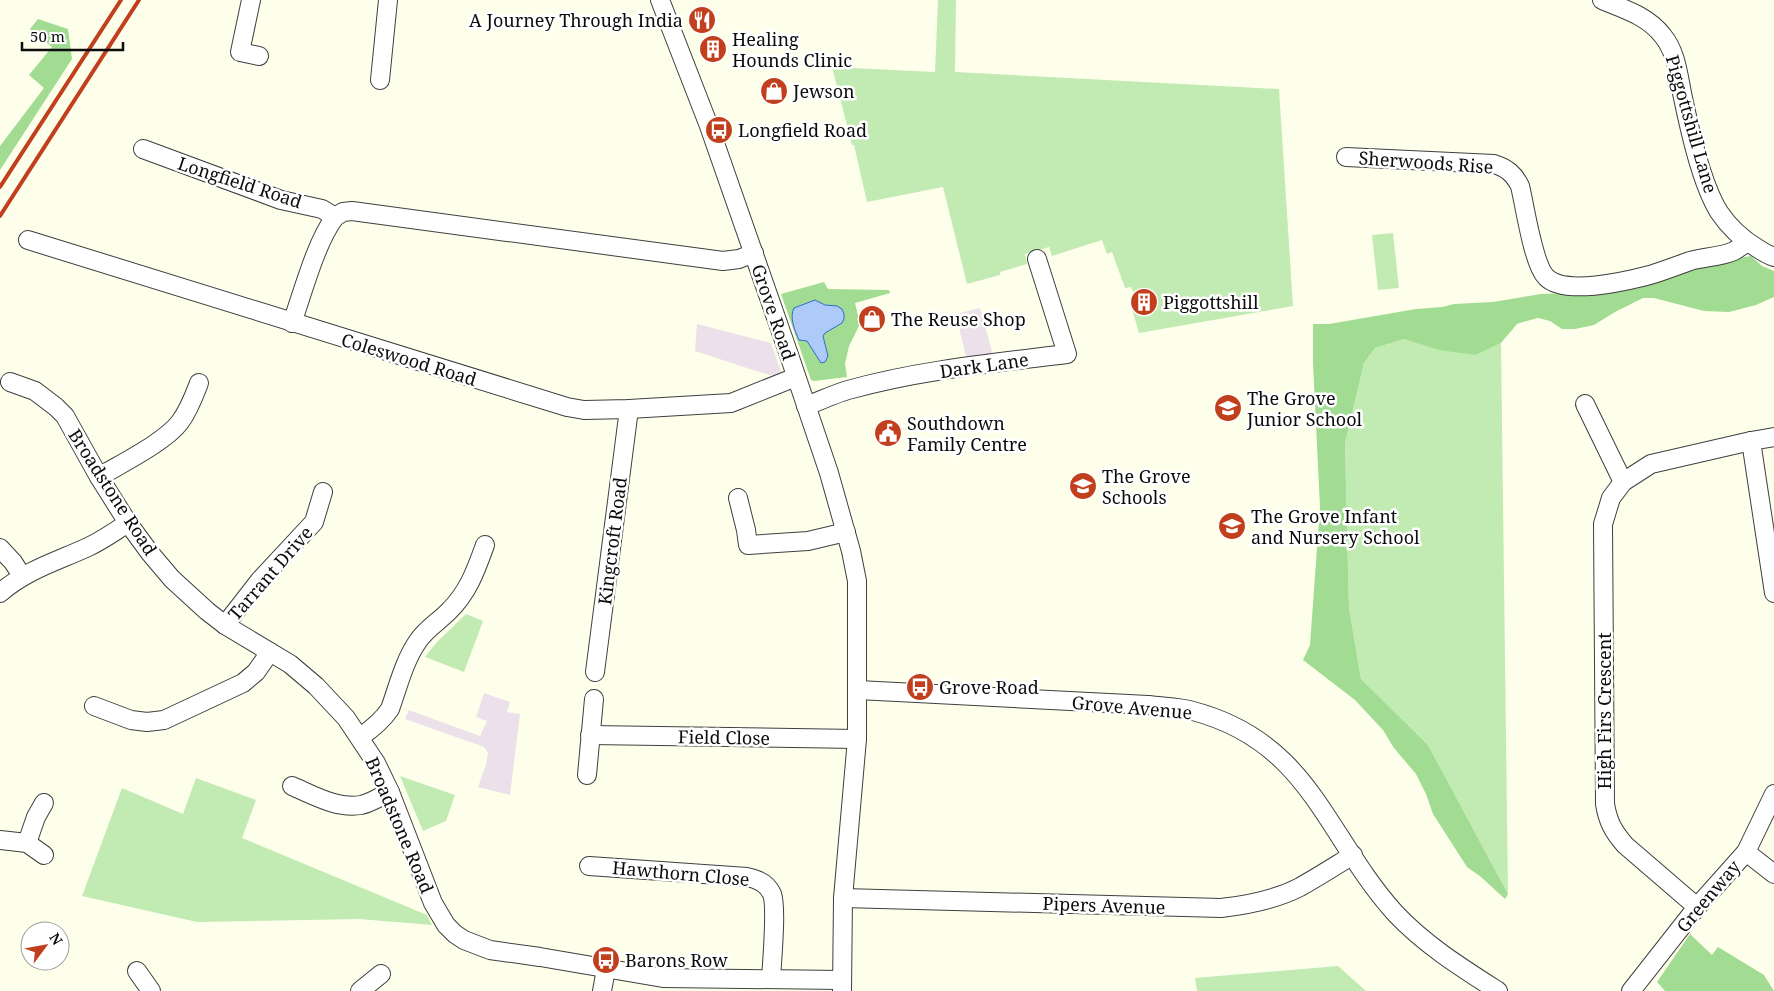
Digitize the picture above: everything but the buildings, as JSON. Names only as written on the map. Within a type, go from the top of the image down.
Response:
[{"type":"street","points":[[251,0],[240,52],[259,56]]},
{"type":"street","points":[[380,80],[388,0]]},
{"type":"street","name":"Grove Road","points":[[660,0],[709,126],[829,473],[846,532],[857,582],[857,739],[843,898],[842,985]]},
{"type":"street","name":"Piggottshill Lane","points":[[1602,0],[1645,19],[1657,28],[1664,37],[1676,61],[1694,144],[1712,199],[1732,229],[1747,242],[1774,257]]},
{"type":"street","name":"Longfield Road","points":[[143,149],[281,200],[322,209],[335,217]]},
{"type":"street","name":"Sherwoods Rise","points":[[1346,156],[1494,164],[1504,167],[1516,178],[1520,186],[1541,271],[1547,278],[1560,285],[1576,286],[1605,283],[1650,275],[1692,260],[1734,250],[1747,242]]},
{"type":"street","points":[[292,323],[318,250],[335,217],[343,212],[352,211],[723,261],[739,259],[754,253]]},
{"type":"street","name":"Coleswood Road","points":[[28,240],[567,407],[584,410],[629,409],[731,403],[796,377]]},
{"type":"street","name":"Dark Lane","points":[[806,406],[846,390],[884,381],[986,364],[1067,354],[1037,259]]},
{"type":"street","name":"Broadstone Road","points":[[10,382],[35,391],[65,416],[128,523],[172,579],[206,611],[290,664],[316,686],[346,718],[376,763],[390,792],[433,903],[446,925],[455,934],[476,946],[490,950],[540,956],[663,978],[742,985],[771,979],[842,985]]},
{"type":"street","points":[[99,476],[170,434],[189,409],[199,383]]},
{"type":"street","points":[[1585,404],[1624,482]]},
{"type":"street","name":"Kingcroft Road","points":[[595,672],[629,409]]},
{"type":"street","name":"High Firs Crescent","points":[[1697,907],[1626,845],[1615,834],[1607,820],[1605,804],[1603,524],[1610,498],[1624,482],[1651,464],[1751,440],[1774,437]]},
{"type":"street","points":[[1751,440],[1774,593]]},
{"type":"street","name":"Tarrant Drive","points":[[226,625],[260,580],[314,522],[323,492]]},
{"type":"street","points":[[738,498],[748,545],[808,541],[846,532]]},
{"type":"street","points":[[0,593],[22,576],[99,541],[128,523]]},
{"type":"street","points":[[360,738],[385,717],[390,709],[413,650],[429,628],[460,599],[470,584],[485,545]]},
{"type":"street","points":[[0,548],[13,562],[22,576]]},
{"type":"street","points":[[94,706],[131,720],[147,722],[164,720],[243,683],[256,672],[270,652]]},
{"type":"street","name":"Grove Avenue","points":[[858,690],[1148,705],[1193,711],[1246,732],[1267,746],[1284,761],[1320,804],[1386,902],[1424,940],[1498,991]]},
{"type":"street","points":[[587,775],[594,698]]},
{"type":"street","name":"Field Close","points":[[590,735],[857,739]]},
{"type":"street","points":[[292,786],[336,804],[350,806],[362,805],[390,792]]},
{"type":"street","name":"Greenway","points":[[1631,991],[1697,907],[1746,852],[1774,794]]},
{"type":"street","points":[[27,843],[36,817],[44,803]]},
{"type":"street","points":[[0,840],[27,843],[44,855]]},
{"type":"street","points":[[1746,852],[1774,874]]},
{"type":"street","name":"Pipers Avenue","points":[[843,898],[1221,908],[1248,905],[1298,888],[1353,855]]},
{"type":"street","name":"Hawthorn Close","points":[[589,866],[747,877],[763,883],[768,888],[774,902],[771,979]]},
{"type":"street","points":[[602,991],[606,969]]},
{"type":"street","points":[[137,972],[151,991]]},
{"type":"street","points":[[360,991],[381,974]]},
{"type":"shaded area","points":[[980,308],[993,355],[966,357],[956,314]]},
{"type":"shaded area","points":[[697,324],[771,343],[783,377],[769,375],[695,351]]},
{"type":"shaded area","points":[[484,693],[510,702],[507,712],[520,714],[510,795],[478,787],[488,753],[484,747],[405,719],[409,710],[480,736],[487,721],[476,717]]},
{"type":"green space","points":[[938,0],[956,0],[955,72],[1279,89],[1293,306],[1139,333],[1132,309],[1139,306],[1131,287],[1125,288],[1112,252],[1107,254],[1102,240],[1052,256],[1049,247],[1025,254],[1027,264],[1000,272],[1000,275],[967,284],[943,187],[867,202],[854,145],[852,145],[832,67],[935,72]]},
{"type":"green space","points":[[38,19],[68,29],[72,59],[0,170],[0,146],[44,88],[29,75],[52,47],[30,29]]},
{"type":"green space","points":[[1393,233],[1399,288],[1378,290],[1372,235]]},
{"type":"green space","points":[[1751,256],[1762,266],[1774,271],[1774,297],[1756,305],[1729,312],[1704,311],[1654,298],[1643,298],[1594,325],[1575,329],[1562,329],[1550,321],[1538,318],[1517,324],[1501,343],[1476,355],[1439,350],[1404,339],[1375,348],[1364,363],[1345,443],[1349,608],[1361,679],[1428,745],[1508,894],[1505,899],[1467,867],[1433,814],[1416,774],[1394,748],[1383,730],[1355,700],[1303,660],[1310,645],[1320,507],[1313,324],[1329,324],[1454,304],[1493,302],[1541,294],[1571,293]]},
{"type":"green space","points":[[824,282],[828,289],[889,290],[890,293],[855,303],[860,324],[849,346],[845,364],[847,377],[814,381],[811,380],[781,294]]},
{"type":"green space","points":[[1404,339],[1476,355],[1501,343],[1508,894],[1428,745],[1361,679],[1349,608],[1345,443],[1364,363],[1375,348]]},
{"type":"green space","points":[[466,614],[483,621],[464,672],[425,657],[437,642]]},
{"type":"green space","points":[[400,776],[455,795],[446,821],[423,831]]},
{"type":"green space","points":[[196,778],[256,800],[242,838],[427,915],[432,925],[359,919],[197,922],[82,896],[122,788],[183,814]]},
{"type":"green space","points":[[1690,934],[1712,955],[1718,947],[1764,975],[1774,991],[1665,991],[1657,982]]},
{"type":"green space","points":[[1338,966],[1366,991],[1197,991],[1195,978]]},
{"type":"water","points":[[815,300],[825,305],[837,306],[842,309],[844,314],[842,323],[823,336],[828,356],[825,362],[821,363],[807,341],[799,340],[792,320],[794,308]]},
{"type":"railway","points":[[0,187],[121,0]]},
{"type":"railway","points":[[0,216],[139,0]]},
{"type":"place","name":"A Journey Through India","points":[[702,20]]},
{"type":"place","name":"Healing Hounds Clinic","points":[[713,49]]},
{"type":"place","name":"Jewson","points":[[774,91]]},
{"type":"place","name":"Longfield Road","points":[[719,130]]},
{"type":"place","name":"Piggottshill","points":[[1144,302]]},
{"type":"place","name":"The Reuse Shop","points":[[872,319]]},
{"type":"place","name":"The Grove Junior School","points":[[1228,408]]},
{"type":"place","name":"Southdown Family Centre","points":[[888,433]]},
{"type":"place","name":"The Grove Schools","points":[[1083,486]]},
{"type":"place","name":"The Grove Infant and Nursery School","points":[[1232,526]]},
{"type":"place","name":"Grove Road","points":[[920,687]]},
{"type":"place","name":"Barons Row","points":[[606,960]]}]
